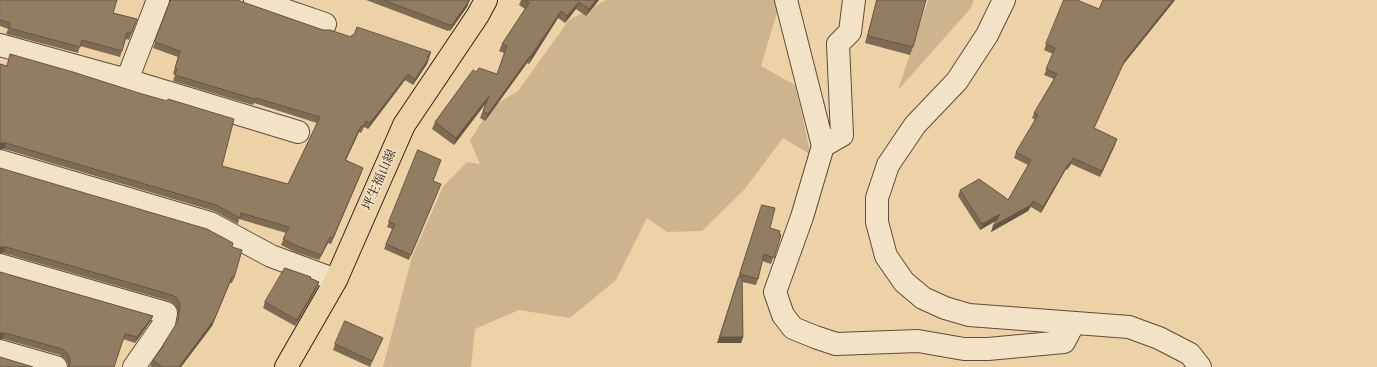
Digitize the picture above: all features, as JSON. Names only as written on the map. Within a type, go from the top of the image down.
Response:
[{"type":"main road","name":"坪生福山線","points":[[286,367],[336,280],[404,125],[478,15],[486,0]]},
{"type":"street","points":[[127,80],[158,0]]},
{"type":"street","points":[[255,0],[325,24]]},
{"type":"street","points":[[786,0],[823,146],[802,217],[775,292],[783,315],[793,328],[836,344],[918,342],[964,349],[988,349],[1064,342],[1074,323]]},
{"type":"street","points":[[823,146],[842,135],[838,44],[850,32],[854,0]]},
{"type":"street","points":[[1004,0],[987,36],[957,81],[915,125],[888,165],[877,198],[877,222],[886,256],[904,282],[923,298],[945,308],[969,315],[1129,327],[1159,338],[1190,354],[1200,367]]},
{"type":"street","points":[[0,45],[127,80],[298,132]]},
{"type":"street","points":[[0,161],[210,223],[271,256],[336,280]]},
{"type":"street","points":[[0,265],[166,313],[164,324],[134,367]]},
{"type":"street","points":[[0,351],[56,367]]},
{"type":"shaded area","points":[[606,0],[776,0],[779,6],[761,66],[795,85],[811,155],[783,138],[744,190],[702,231],[667,232],[647,218],[616,280],[570,318],[519,310],[475,329],[471,367],[383,367],[412,257],[443,187],[467,162],[480,164],[470,141],[490,108],[518,91],[569,20]]},
{"type":"shaded area","points":[[928,0],[974,0],[970,9],[898,90]]},
{"type":"building","points":[[0,0],[117,0],[113,13],[137,19],[131,34],[127,32],[122,51],[82,40],[80,47],[9,28],[10,23],[0,20]]},
{"type":"building","points":[[171,0],[237,0],[323,30],[330,30],[351,37],[354,35],[357,27],[431,52],[427,57],[429,58],[415,79],[408,74],[370,123],[366,121],[363,127],[361,126],[345,160],[363,168],[333,238],[330,237],[321,255],[283,239],[289,227],[241,213],[240,218],[216,205],[6,143],[0,143],[0,64],[7,66],[10,54],[139,93],[167,101],[168,99],[234,119],[222,166],[288,184],[320,117],[175,75],[177,69],[175,68],[180,51],[155,42]]},
{"type":"building","points":[[384,0],[469,1],[452,25],[450,25]]},
{"type":"building","points":[[525,0],[596,0],[589,9],[579,2],[567,16],[561,11],[531,56],[488,114],[483,111],[489,96],[456,138],[435,122],[473,70],[476,72],[479,68],[497,74],[507,46],[502,44],[529,3]]},
{"type":"building","points":[[877,0],[926,0],[913,47],[868,36]]},
{"type":"building","points":[[1064,0],[1077,0],[1099,9],[1103,0],[1173,0],[1125,60],[1094,128],[1117,139],[1102,171],[1073,158],[1043,207],[1033,201],[1031,205],[993,226],[1000,214],[982,224],[960,190],[979,179],[1008,200],[1031,160],[1016,152],[1038,115],[1034,113],[1057,74],[1046,69],[1055,48],[1046,44]]},
{"type":"building","points":[[418,150],[441,160],[433,181],[441,184],[411,255],[386,244],[395,224],[389,222]]},
{"type":"building","points":[[0,168],[207,229],[233,243],[232,247],[242,250],[234,278],[232,277],[214,320],[179,367],[162,367],[153,360],[178,321],[180,304],[177,298],[172,295],[6,247],[0,247]]},
{"type":"building","points":[[762,205],[775,208],[770,228],[780,231],[779,234],[781,235],[774,258],[764,254],[758,279],[740,274]]},
{"type":"building","points":[[285,268],[311,277],[310,278],[319,282],[297,320],[265,302]]},
{"type":"building","points":[[0,272],[153,316],[137,337],[125,334],[114,367],[69,367],[70,358],[62,349],[5,333],[0,333]]},
{"type":"building","points":[[739,277],[742,277],[743,337],[720,337]]},
{"type":"building","points":[[345,321],[383,338],[372,361],[335,344]]},
{"type":"building","points":[[0,357],[33,367],[0,367]]}]
